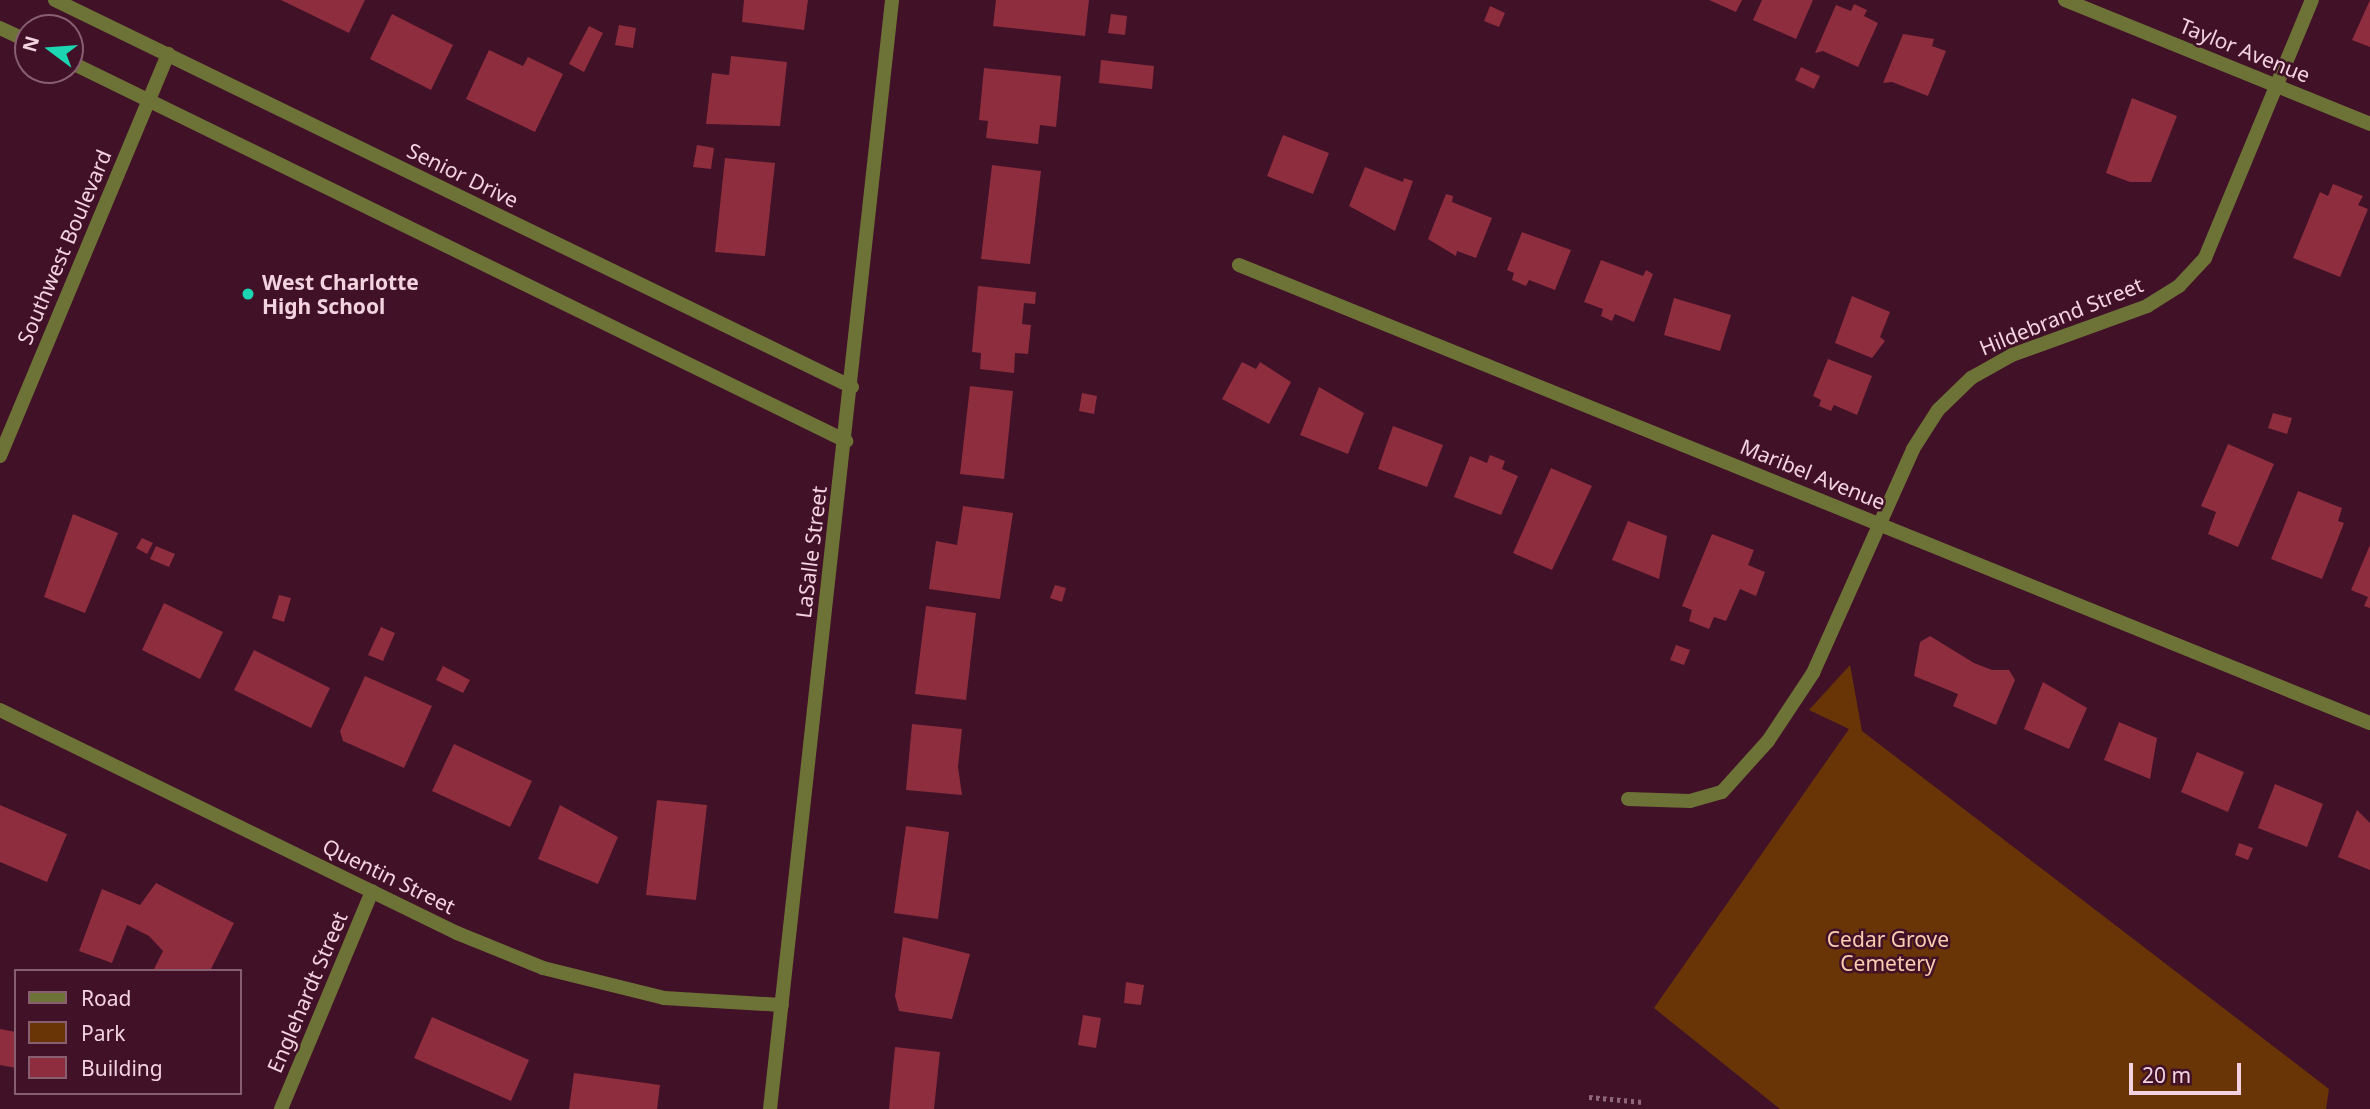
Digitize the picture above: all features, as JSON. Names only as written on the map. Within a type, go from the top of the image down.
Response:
[{"type":"street","name":"Senior Drive","points":[[55,0],[852,387]]},
{"type":"street","name":"LaSalle Street","points":[[770,1109],[852,387],[892,0]]},
{"type":"street","name":"Taylor Avenue","points":[[2066,0],[2370,124]]},
{"type":"street","name":"Hildebrand Street","points":[[1628,799],[1709,797],[1739,776],[1813,673],[1913,449],[1938,410],[1971,378],[2012,355],[2147,306],[2179,286],[2206,258],[2312,0]]},
{"type":"street","name":"Southwest Boulevard","points":[[0,456],[167,54]]},
{"type":"street","points":[[84,69],[846,441]]},
{"type":"street","name":"Maribel Avenue","points":[[1239,265],[2370,723]]},
{"type":"street","name":"Quentin Street","points":[[0,710],[457,933],[582,981],[664,998],[782,1005]]},
{"type":"street","name":"Englehardt Street","points":[[281,1109],[372,891]]},
{"type":"path","points":[[1589,1097],[1643,1102]]},
{"type":"green space","name":"Cedar Grove Cemetery","points":[[1850,665],[1862,731],[2329,1089],[2326,1109],[1780,1109],[1654,1008],[1849,729],[1809,710]]},
{"type":"building","points":[[281,0],[365,0],[349,33]]},
{"type":"building","points":[[744,0],[808,0],[804,30],[742,22]]},
{"type":"building","points":[[996,0],[1089,0],[1085,36],[993,26]]},
{"type":"building","points":[[1709,0],[1742,0],[1736,12]]},
{"type":"building","points":[[1762,0],[1813,0],[1796,39],[1753,20]]},
{"type":"building","points":[[2370,0],[2370,47],[2352,40]]},
{"type":"building","points":[[1854,4],[1867,10],[1864,16],[1878,23],[1858,67],[1823,51],[1815,53],[1836,5],[1851,11]]},
{"type":"building","points":[[1490,6],[1505,13],[1499,27],[1484,21]]},
{"type":"building","points":[[392,14],[453,45],[431,90],[370,59]]},
{"type":"building","points":[[1111,14],[1127,16],[1125,35],[1108,33]]},
{"type":"building","points":[[619,25],[636,28],[633,48],[615,45]]},
{"type":"building","points":[[589,26],[603,33],[584,72],[569,64]]},
{"type":"building","points":[[1903,34],[1934,39],[1932,46],[1946,51],[1928,96],[1892,82],[1883,83]]},
{"type":"building","points":[[489,50],[523,66],[528,57],[563,74],[535,132],[466,99]]},
{"type":"building","points":[[731,56],[787,62],[780,126],[706,124],[712,73],[729,75]]},
{"type":"building","points":[[1101,60],[1154,66],[1152,89],[1099,83]]},
{"type":"building","points":[[1801,67],[1820,76],[1814,89],[1795,80]]},
{"type":"building","points":[[984,68],[1061,76],[1056,127],[1040,125],[1038,144],[986,138],[988,121],[979,120]]},
{"type":"building","points":[[2132,98],[2177,116],[2151,182],[2130,182],[2106,173]]},
{"type":"building","points":[[1283,135],[1329,153],[1313,194],[1267,176]]},
{"type":"building","points":[[697,145],[714,148],[711,169],[693,167]]},
{"type":"building","points":[[725,158],[775,163],[765,256],[715,252]]},
{"type":"building","points":[[992,165],[1041,171],[1030,264],[981,259]]},
{"type":"building","points":[[1365,167],[1403,182],[1404,178],[1413,181],[1395,231],[1349,206]]},
{"type":"building","points":[[2333,184],[2363,196],[2358,205],[2368,209],[2340,277],[2293,258],[2320,192],[2328,196]]},
{"type":"building","points":[[1446,194],[1453,196],[1452,202],[1492,218],[1476,258],[1457,251],[1456,256],[1428,239]]},
{"type":"building","points":[[1522,232],[1571,250],[1555,290],[1529,280],[1526,286],[1512,280],[1514,273],[1507,270]]},
{"type":"building","points":[[1601,260],[1643,276],[1646,270],[1653,274],[1634,322],[1615,314],[1612,321],[1601,316],[1603,309],[1584,302]]},
{"type":"building","points":[[978,286],[1036,292],[1035,304],[1024,303],[1022,324],[1031,325],[1028,354],[1015,353],[1014,373],[980,369],[981,353],[972,352]]},
{"type":"building","points":[[1852,296],[1890,312],[1880,337],[1885,341],[1872,358],[1835,343]]},
{"type":"building","points":[[1674,298],[1731,315],[1720,351],[1664,335]]},
{"type":"building","points":[[1828,359],[1872,376],[1857,415],[1834,405],[1831,411],[1819,406],[1821,400],[1813,396]]},
{"type":"building","points":[[1242,362],[1256,369],[1260,362],[1291,382],[1269,424],[1222,399]]},
{"type":"building","points":[[970,386],[1013,391],[1004,479],[960,474]]},
{"type":"building","points":[[1319,387],[1364,413],[1348,454],[1300,435]]},
{"type":"building","points":[[1082,393],[1097,396],[1094,414],[1079,411]]},
{"type":"building","points":[[2273,413],[2292,418],[2287,434],[2268,428]]},
{"type":"building","points":[[1393,426],[1443,445],[1427,487],[1378,469]]},
{"type":"building","points":[[2228,444],[2274,464],[2238,547],[2208,534],[2216,512],[2201,506]]},
{"type":"building","points":[[1490,455],[1505,461],[1502,469],[1518,476],[1501,515],[1454,497],[1470,456],[1487,463]]},
{"type":"building","points":[[1551,468],[1592,486],[1552,570],[1513,553]]},
{"type":"building","points":[[2298,491],[2342,508],[2338,521],[2344,523],[2322,579],[2271,559]]},
{"type":"building","points":[[963,506],[1013,513],[1000,599],[929,589],[936,541],[957,545]]},
{"type":"building","points":[[73,514],[118,533],[85,613],[44,597]]},
{"type":"building","points":[[1628,521],[1667,536],[1659,579],[1612,560]]},
{"type":"building","points":[[1712,534],[1754,550],[1748,565],[1765,572],[1756,596],[1740,589],[1726,621],[1714,617],[1709,629],[1689,621],[1692,610],[1682,606]]},
{"type":"building","points":[[142,538],[153,543],[147,554],[136,548]]},
{"type":"building","points":[[2370,545],[2370,608],[2364,606],[2368,597],[2351,590]]},
{"type":"building","points":[[156,546],[175,554],[169,567],[150,559]]},
{"type":"building","points":[[1055,585],[1066,588],[1062,602],[1050,598]]},
{"type":"building","points":[[279,595],[291,598],[284,622],[272,618]]},
{"type":"building","points":[[164,603],[223,632],[200,679],[142,650]]},
{"type":"building","points":[[926,606],[976,613],[966,700],[915,694]]},
{"type":"building","points":[[381,627],[395,633],[383,661],[368,655]]},
{"type":"building","points":[[1930,636],[1974,663],[1992,670],[2009,670],[2015,680],[1996,725],[1953,706],[1958,694],[1914,676],[1920,642]]},
{"type":"building","points":[[1676,645],[1690,650],[1684,665],[1670,660]]},
{"type":"building","points":[[254,650],[330,688],[311,728],[234,690]]},
{"type":"building","points":[[443,666],[470,680],[463,693],[436,680]]},
{"type":"building","points":[[365,676],[432,706],[404,768],[343,741],[340,731]]},
{"type":"building","points":[[2043,682],[2087,708],[2069,749],[2024,729]]},
{"type":"building","points":[[2119,722],[2157,738],[2150,779],[2104,760]]},
{"type":"building","points":[[912,724],[962,729],[958,767],[962,795],[906,790]]},
{"type":"building","points":[[454,744],[532,781],[510,827],[432,791]]},
{"type":"building","points":[[2197,752],[2244,772],[2228,812],[2181,792]]},
{"type":"building","points":[[2275,784],[2323,804],[2307,847],[2258,828]]},
{"type":"building","points":[[657,800],[707,805],[696,900],[646,895]]},
{"type":"building","points":[[0,805],[67,834],[47,882],[0,862]]},
{"type":"building","points":[[560,805],[618,837],[598,884],[538,859]]},
{"type":"building","points":[[2357,810],[2370,823],[2370,870],[2338,857]]},
{"type":"building","points":[[906,826],[949,832],[938,919],[894,913]]},
{"type":"building","points":[[2239,843],[2253,848],[2248,860],[2235,855]]},
{"type":"building","points":[[156,883],[234,923],[211,969],[154,969],[163,951],[149,936],[127,925],[112,963],[79,951],[102,889],[140,905]]},
{"type":"building","points":[[903,937],[970,954],[952,1019],[899,1011],[895,996]]},
{"type":"building","points":[[1126,982],[1144,985],[1141,1005],[1124,1003]]},
{"type":"building","points":[[1083,1015],[1101,1018],[1096,1048],[1078,1045]]},
{"type":"building","points":[[432,1017],[529,1060],[511,1101],[414,1058]]},
{"type":"building","points":[[0,1029],[14,1032],[14,1068],[0,1065]]},
{"type":"building","points":[[895,1047],[940,1052],[934,1109],[889,1109]]},
{"type":"building","points":[[574,1073],[660,1085],[657,1109],[569,1109]]},
{"type":"place","name":"West Charlotte High School","points":[[248,294]]}]
